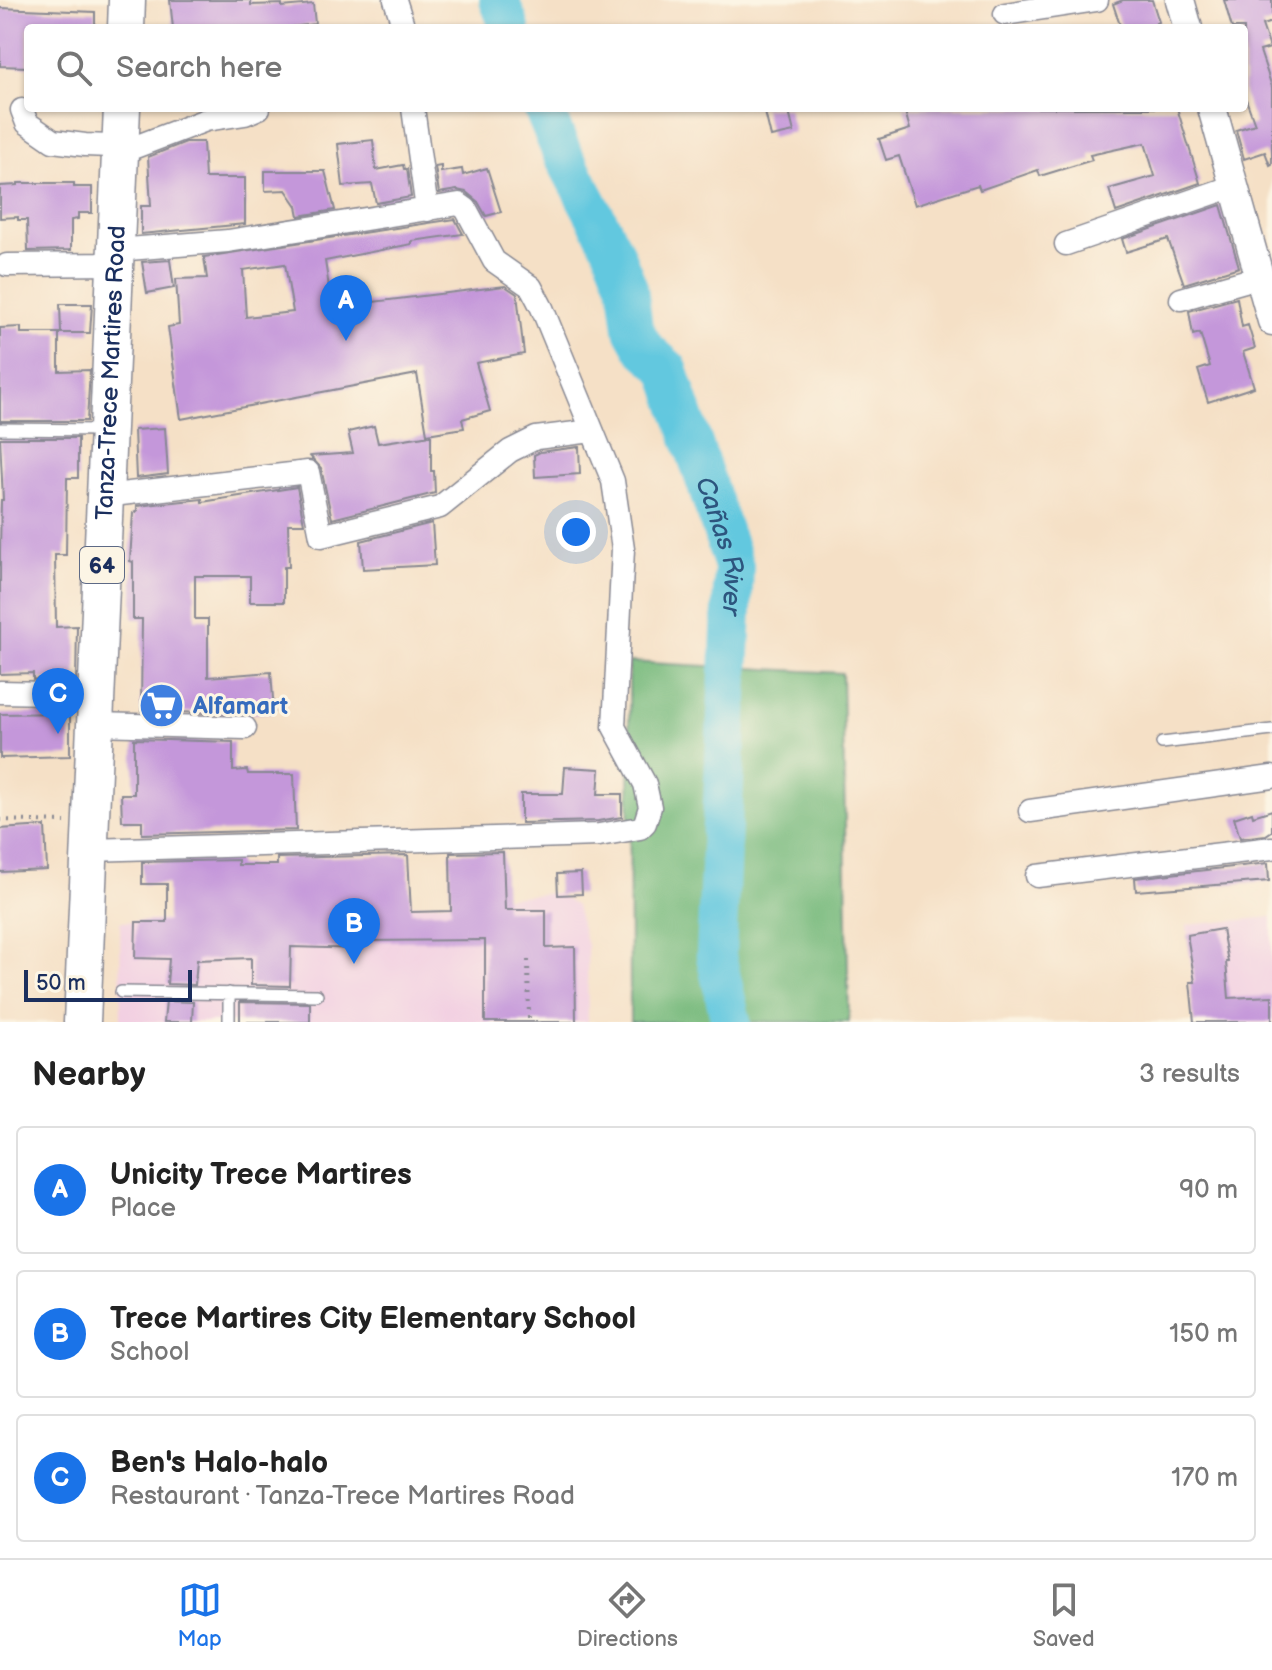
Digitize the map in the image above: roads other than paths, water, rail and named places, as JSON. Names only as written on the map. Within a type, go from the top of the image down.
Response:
[{"type":"main road","points":[[126,24],[127,0]]},
{"type":"main road","name":"Tanza-Trece Martires Road","points":[[82,1022],[122,112]]},
{"type":"street","points":[[395,0],[403,24]]},
{"type":"street","points":[[1005,14],[1097,0]]},
{"type":"street","points":[[1180,0],[1187,24]]},
{"type":"street","points":[[22,110],[27,123],[53,141],[120,147],[135,147],[206,120],[250,112]]},
{"type":"street","points":[[414,112],[427,210]]},
{"type":"street","points":[[1181,299],[1267,300],[1213,112]]},
{"type":"street","points":[[1066,244],[1234,186]]},
{"type":"street","points":[[7,265],[116,257],[459,204],[466,209],[494,261],[531,287],[542,308],[613,481],[623,549],[614,727],[645,784],[650,807],[645,823],[633,830],[599,835],[90,836]]},
{"type":"street","points":[[104,496],[308,472],[321,536],[440,507],[510,451],[536,438],[592,431]]},
{"type":"street","points":[[0,692],[96,709],[245,728]]},
{"type":"street","points":[[1030,811],[1272,777]]},
{"type":"street","points":[[1037,876],[1272,848]]},
{"type":"lane","points":[[0,429],[107,430]]},
{"type":"lane","points":[[1162,743],[1272,730]]},
{"type":"lane","points":[[121,992],[317,995]]},
{"type":"lane","points":[[229,993],[229,1022]]},
{"type":"waterway","name":"Cañas River","points":[[499,0],[508,24]]},
{"type":"waterway","name":"Cañas River","points":[[545,112],[562,153],[612,248],[628,288],[633,328],[644,348],[668,369],[734,566],[716,956],[731,1022]]},
{"type":"place","name":"Unicity Trece Martires","points":[[346,341]]},
{"type":"place","name":"Alfamart","points":[[162,706]]},
{"type":"place","name":"Ben's Halo-halo","points":[[58,734]]},
{"type":"place","name":"Trece Martires City Elementary School","points":[[354,964]]}]
